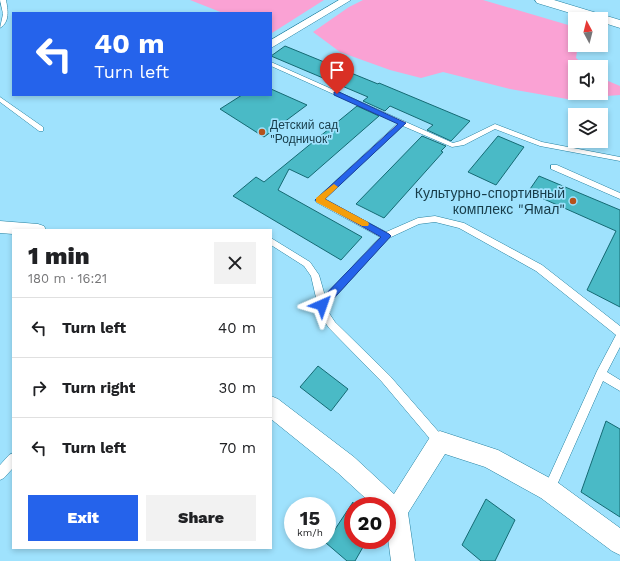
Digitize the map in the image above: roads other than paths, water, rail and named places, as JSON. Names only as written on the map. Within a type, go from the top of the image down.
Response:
[{"type":"street","points":[[272,45],[346,0]]},
{"type":"street","points":[[541,0],[555,2],[620,24]]},
{"type":"street","points":[[0,227],[25,229]]},
{"type":"street","points":[[272,407],[346,465],[380,497]]},
{"type":"street","points":[[403,561],[396,512],[440,442],[490,458],[549,490],[620,543]]},
{"type":"lane","points":[[0,26],[7,14],[3,0]]},
{"type":"lane","points":[[272,64],[452,144],[462,143],[495,126],[540,144],[620,158]]},
{"type":"lane","points":[[0,99],[40,129]]},
{"type":"lane","points":[[386,236],[319,200],[402,123]]},
{"type":"lane","points":[[554,167],[620,196]]},
{"type":"lane","points":[[322,305],[386,236],[418,221],[435,219],[461,224],[539,268],[620,332]]},
{"type":"lane","points":[[272,242],[307,264],[315,275],[325,315],[386,379],[440,442]]},
{"type":"lane","points":[[549,490],[601,374],[620,337]]},
{"type":"lane","points":[[601,374],[620,386]]},
{"type":"lane","points":[[0,474],[12,460]]},
{"type":"place","name":"Детский сад \"Родничок\"","points":[[262,132]]},
{"type":"place","name":"Культурно-спортивный комплекс \"Ямал\"","points":[[573,201]]}]
